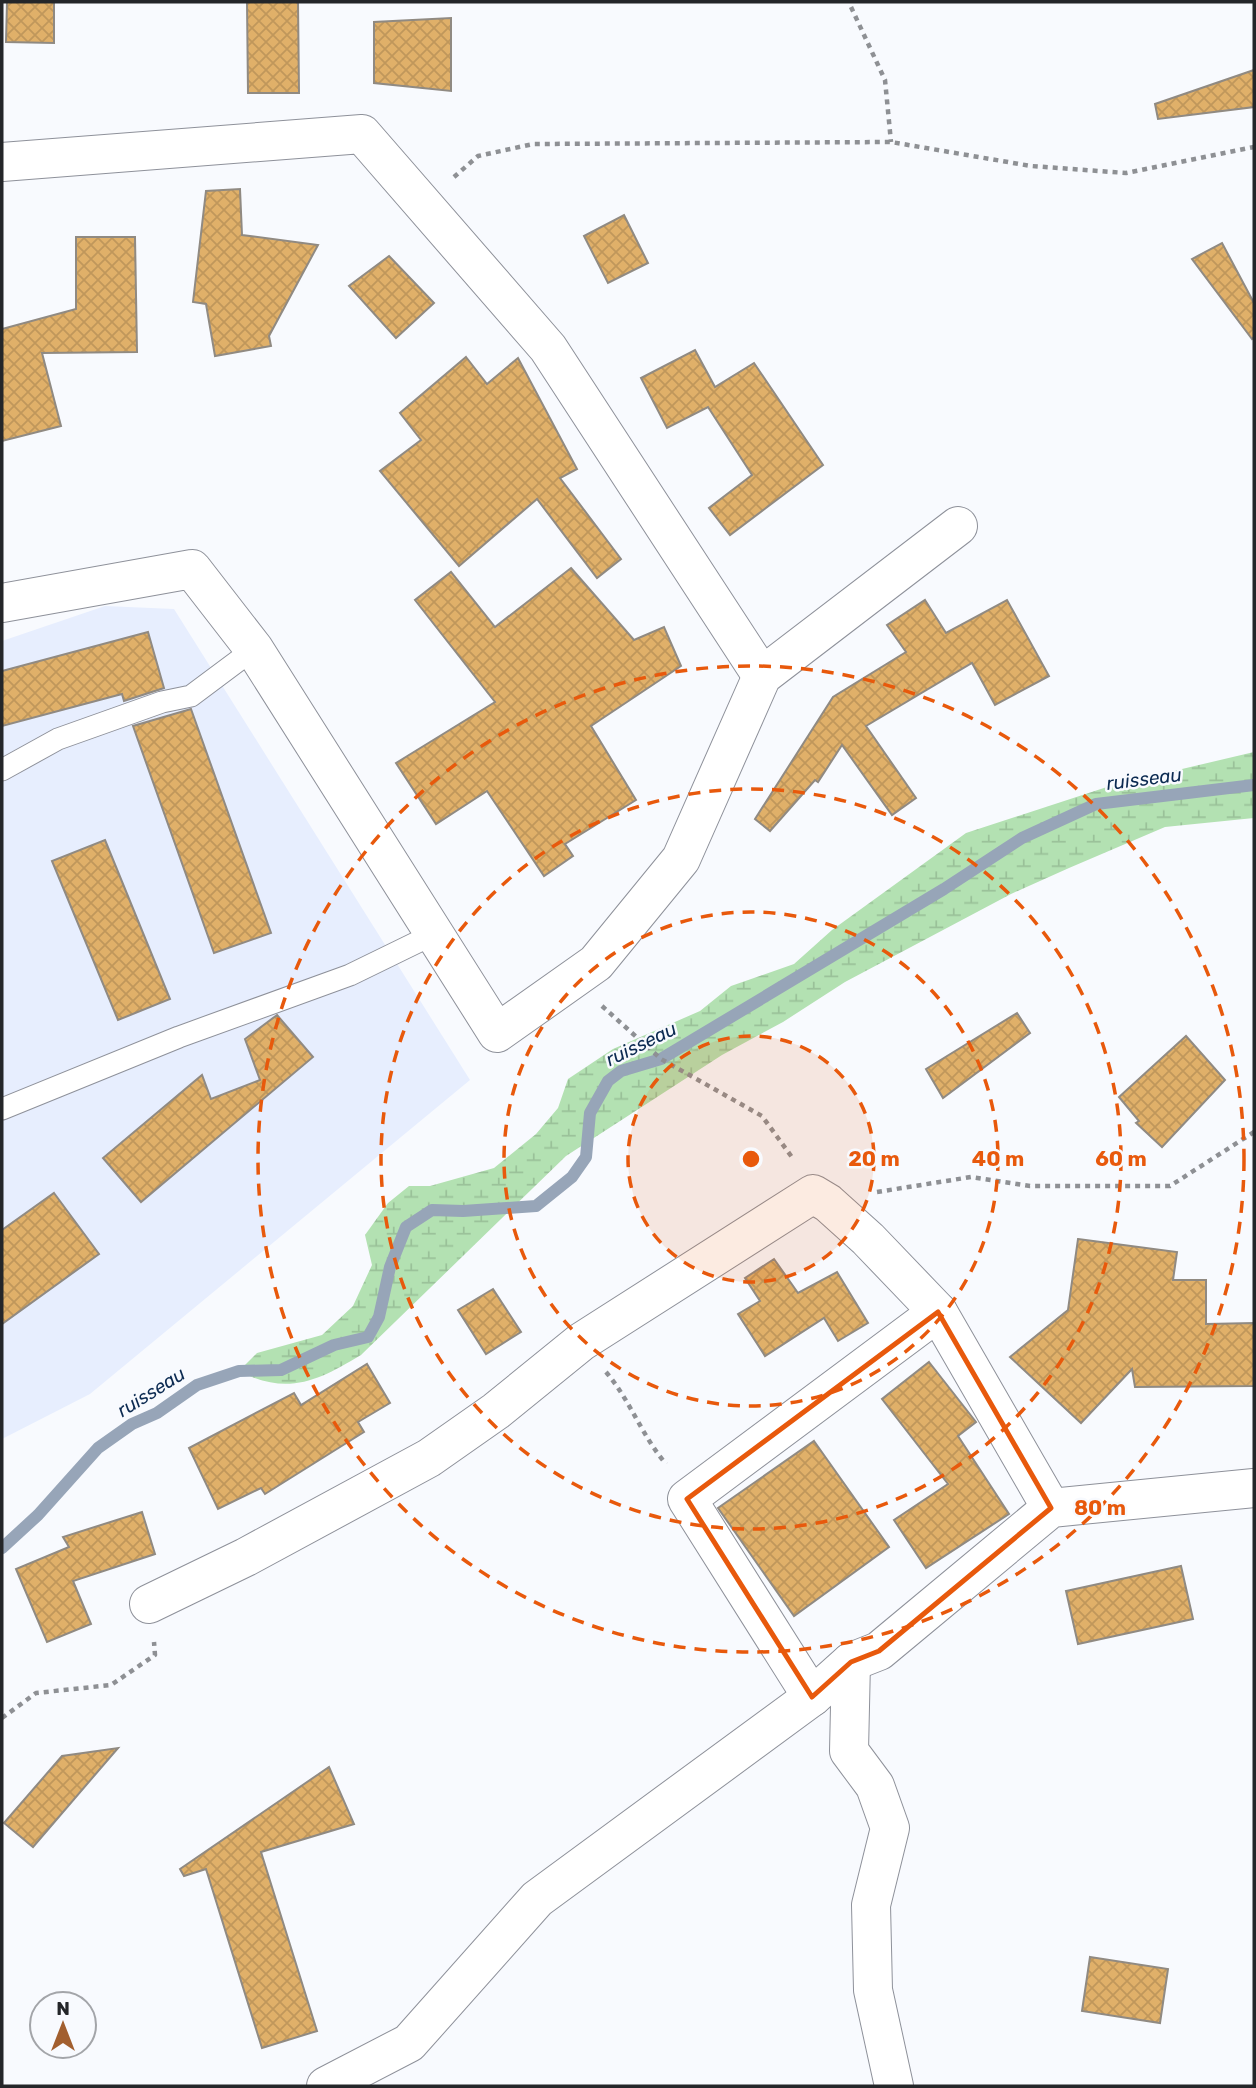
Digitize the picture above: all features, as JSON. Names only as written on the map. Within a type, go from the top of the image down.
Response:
[{"type":"street","points":[[2,162],[362,134],[424,202],[548,348],[762,676]]},
{"type":"street","points":[[2,603],[192,569],[254,649],[497,1033],[596,963],[681,859],[762,676],[958,526]]},
{"type":"street","points":[[149,1604],[246,1557],[429,1458],[496,1411],[581,1342],[820,1198],[869,1240],[937,1312],[1051,1508]]},
{"type":"street","points":[[812,1697],[687,1499],[937,1312]]},
{"type":"street","points":[[326,2086],[409,2043],[537,1899],[812,1697],[851,1662],[879,1651],[1051,1508],[1254,1488]]},
{"type":"street","points":[[851,1662],[849,1751],[875,1786],[890,1828],[871,1905],[873,1990],[894,2086]]},
{"type":"lane","points":[[2,770],[58,739],[162,702],[191,696],[254,649]]},
{"type":"lane","points":[[2,1109],[179,1037],[350,975],[434,934]]},
{"type":"path","points":[[851,7],[885,80],[891,142]]},
{"type":"path","points":[[424,202],[478,156],[533,145],[891,142],[1031,166],[1126,173],[1254,147]]},
{"type":"path","points":[[596,963],[602,1006],[661,1059],[762,1116],[820,1198],[971,1177],[1030,1186],[1170,1186],[1254,1132]]},
{"type":"path","points":[[581,1342],[619,1388],[654,1450],[671,1470],[687,1499]]},
{"type":"path","points":[[2,1718],[36,1693],[111,1685],[155,1655],[149,1604]]},
{"type":"highlighted area","points":[[938,1312],[1051,1508],[879,1651],[851,1662],[812,1697],[687,1499]]},
{"type":"shaded area","points":[[105,606],[174,609],[470,1080],[90,1394],[2,1439],[2,641]]},
{"type":"green space","points":[[1254,752],[1254,818],[1165,827],[1011,894],[845,982],[783,1022],[722,1055],[566,1156],[361,1355],[316,1378],[287,1384],[256,1379],[239,1371],[257,1353],[322,1335],[353,1306],[372,1265],[365,1235],[388,1203],[409,1186],[430,1186],[494,1168],[536,1134],[558,1108],[568,1079],[613,1049],[700,1011],[731,986],[794,964],[832,930],[966,833],[1110,786]]},
{"type":"building","points":[[7,2],[54,2],[54,43],[6,42]]},
{"type":"building","points":[[247,2],[298,2],[299,93],[248,93]]},
{"type":"building","points":[[451,18],[451,91],[374,83],[374,22]]},
{"type":"building","points":[[1254,70],[1254,107],[1158,119],[1155,104]]},
{"type":"building","points":[[240,189],[242,235],[318,245],[269,336],[271,346],[215,356],[206,304],[193,302],[206,191]]},
{"type":"building","points":[[624,215],[648,263],[608,283],[584,236]]},
{"type":"building","points":[[76,237],[135,237],[137,352],[42,353],[61,426],[2,441],[2,329],[76,309]]},
{"type":"building","points":[[1222,243],[1254,303],[1252,339],[1192,259]]},
{"type":"building","points":[[389,256],[434,303],[396,338],[349,286]]},
{"type":"building","points":[[695,350],[715,387],[754,363],[823,465],[730,535],[709,508],[752,475],[708,407],[667,428],[641,378]]},
{"type":"building","points":[[466,357],[487,384],[518,358],[577,469],[560,478],[621,559],[597,578],[537,499],[459,566],[380,471],[421,440],[400,413]]},
{"type":"building","points":[[571,568],[634,640],[664,627],[681,666],[591,726],[636,800],[565,844],[573,856],[544,876],[487,791],[436,824],[396,763],[495,702],[415,600],[451,572],[495,627]]},
{"type":"building","points":[[925,600],[946,633],[1007,600],[1049,676],[995,705],[972,663],[866,726],[916,798],[892,815],[842,745],[818,782],[815,780],[770,831],[755,819],[833,697],[906,652],[887,625]]},
{"type":"building","points":[[148,632],[164,688],[124,701],[122,694],[2,726],[2,671]]},
{"type":"building","points":[[191,709],[271,933],[214,953],[133,726]]},
{"type":"building","points":[[105,840],[170,999],[118,1020],[52,861]]},
{"type":"building","points":[[1017,1013],[1030,1033],[943,1098],[926,1069]]},
{"type":"building","points":[[277,1015],[313,1057],[141,1202],[103,1158],[202,1075],[211,1099],[260,1080],[245,1039]]},
{"type":"building","points":[[1186,1036],[1225,1080],[1162,1147],[1136,1123],[1139,1121],[1119,1097]]},
{"type":"building","points":[[54,1193],[99,1254],[2,1324],[2,1230]]},
{"type":"building","points":[[1078,1239],[1177,1252],[1173,1280],[1206,1280],[1206,1324],[1254,1323],[1254,1386],[1135,1387],[1132,1369],[1081,1423],[1010,1357],[1068,1310]]},
{"type":"building","points":[[774,1259],[798,1293],[837,1272],[868,1323],[838,1341],[824,1318],[765,1356],[738,1314],[760,1301],[745,1278]]},
{"type":"building","points":[[493,1289],[521,1332],[486,1354],[458,1310]]},
{"type":"building","points":[[929,1362],[976,1422],[958,1436],[1009,1514],[926,1568],[894,1520],[948,1484],[882,1399]]},
{"type":"building","points":[[367,1364],[390,1403],[358,1422],[364,1432],[265,1494],[261,1488],[218,1509],[189,1448],[294,1393],[301,1405]]},
{"type":"building","points":[[814,1441],[889,1547],[794,1616],[718,1508]]},
{"type":"building","points":[[142,1512],[155,1554],[73,1581],[91,1624],[47,1642],[16,1569],[69,1547],[63,1537]]},
{"type":"building","points":[[1181,1566],[1193,1619],[1078,1644],[1066,1591]]},
{"type":"building","points":[[118,1748],[33,1847],[4,1823],[62,1756]]},
{"type":"building","points":[[329,1767],[354,1824],[261,1852],[317,2031],[262,2048],[206,1869],[184,1876],[180,1869]]},
{"type":"building","points":[[1090,1957],[1168,1969],[1160,2023],[1082,2011]]},
{"type":"waterway","name":"ruisseau","points":[[2,1548],[38,1515],[98,1448],[132,1424],[157,1413],[197,1385],[239,1371],[281,1370],[334,1345],[368,1337],[379,1317],[390,1267],[406,1227],[432,1210],[463,1211],[536,1206],[572,1177],[586,1157],[590,1113],[608,1081],[621,1071],[661,1059],[944,889],[1022,838],[1096,804],[1254,785]]}]
